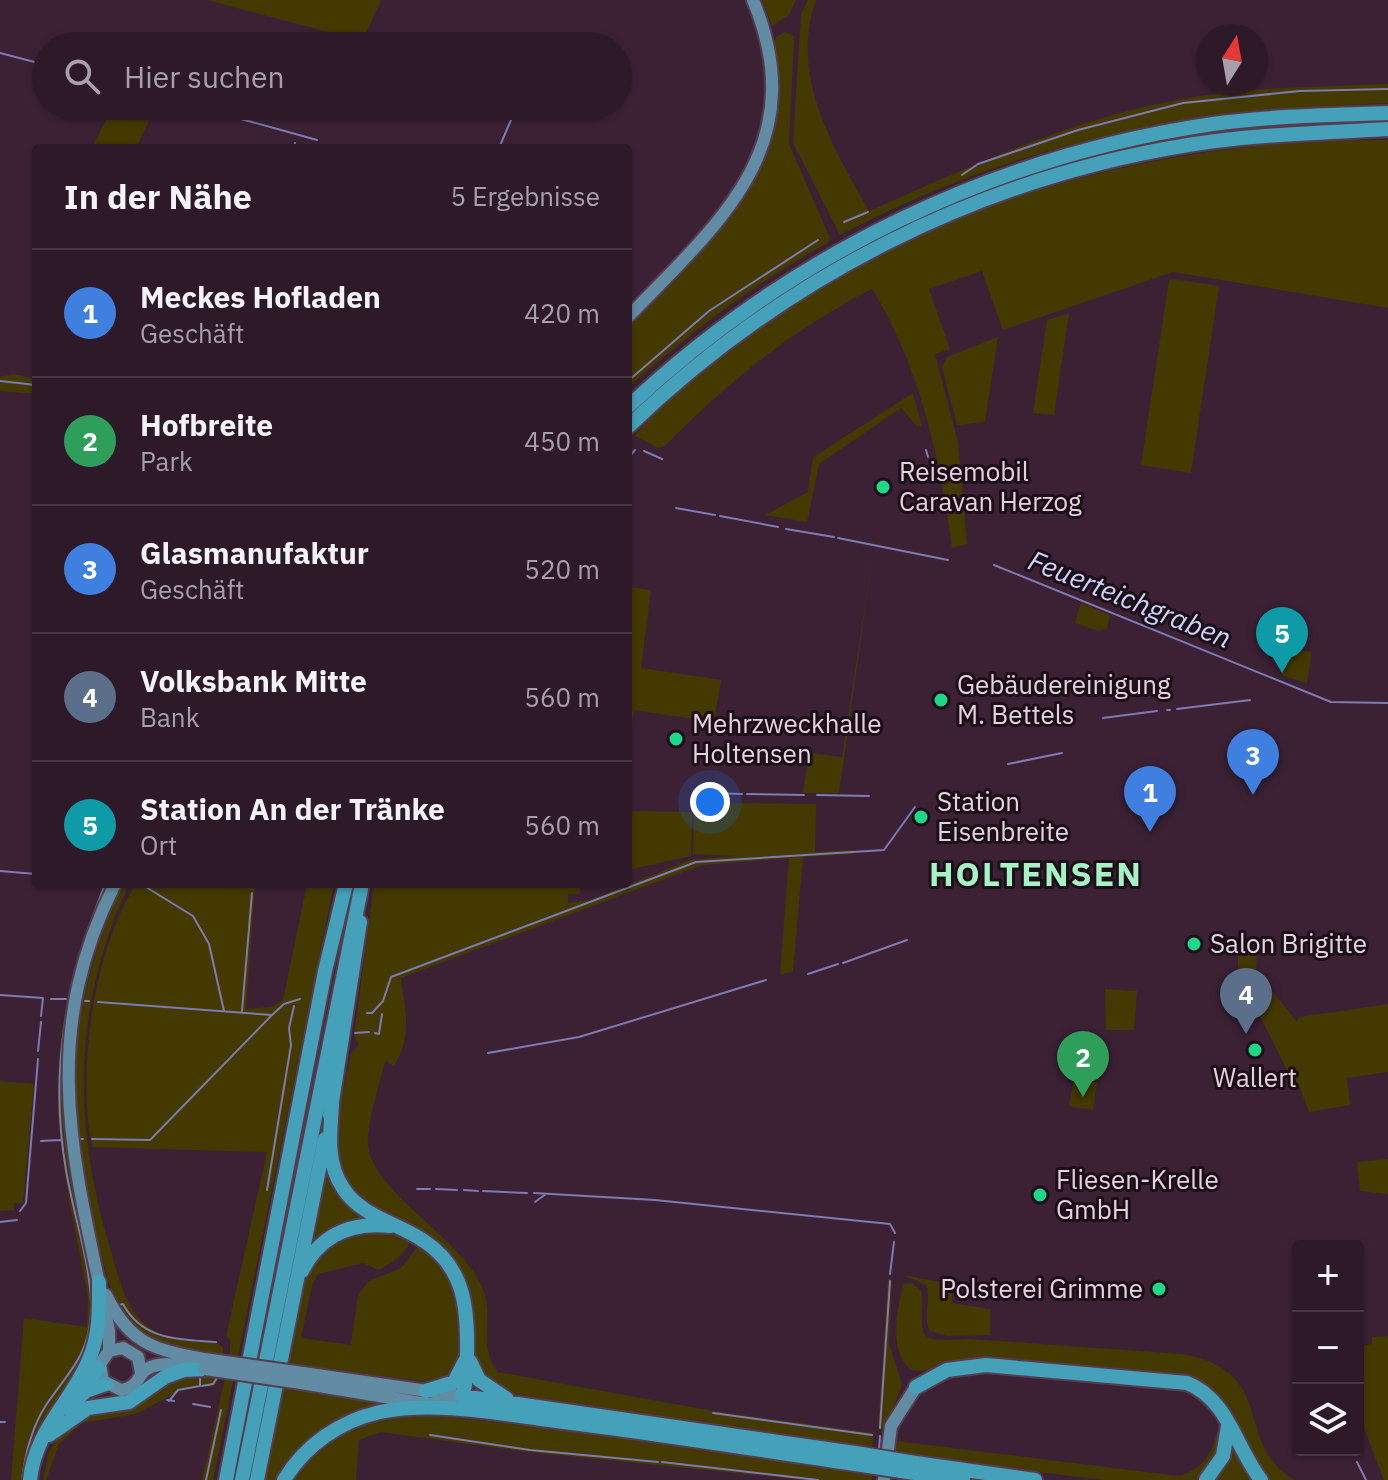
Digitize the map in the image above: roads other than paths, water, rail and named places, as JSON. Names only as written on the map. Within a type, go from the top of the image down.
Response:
[{"type":"highway","points":[[632,404],[725,325],[810,267],[898,220],[988,181],[1082,151],[1181,129],[1283,117],[1388,113]]},
{"type":"highway","points":[[632,423],[695,365],[780,304],[871,250],[973,204],[1066,172],[1188,145],[1280,134],[1388,129]]},
{"type":"highway","points":[[226,1480],[325,971],[345,888]]},
{"type":"highway","points":[[257,1480],[332,1105],[362,888]]},
{"type":"highway","points":[[242,1480],[362,888]]},
{"type":"highway","points":[[332,1105],[331,1154],[343,1189],[353,1201],[427,1242],[456,1276],[468,1309],[462,1396],[908,1467],[1035,1480]]},
{"type":"highway","points":[[296,1286],[307,1262],[325,1241],[337,1233],[364,1225],[398,1227]]},
{"type":"highway","points":[[30,1480],[41,1438],[92,1353],[102,1289]]},
{"type":"highway","points":[[426,1397],[454,1382],[467,1353]]},
{"type":"highway","points":[[467,1353],[479,1380],[499,1395],[520,1404]]},
{"type":"highway","points":[[49,1435],[88,1408],[129,1402],[165,1377],[204,1364]]},
{"type":"highway","points":[[916,1387],[938,1374],[970,1366],[1187,1383],[1209,1395],[1261,1480]]},
{"type":"highway","points":[[64,1402],[99,1368]]},
{"type":"highway","points":[[37,1480],[49,1435],[78,1397],[106,1384]]},
{"type":"highway","points":[[426,1397],[474,1412]]},
{"type":"highway","points":[[284,1480],[317,1442],[359,1418],[393,1410],[474,1412],[862,1460]]},
{"type":"highway","points":[[1206,1480],[1223,1456],[1228,1425]]},
{"type":"highway","points":[[908,1467],[963,1480]]},
{"type":"main road","points":[[632,313],[723,217],[758,162],[771,118],[773,79],[767,38],[753,0]]},
{"type":"main road","points":[[113,888],[85,962],[71,1026],[68,1067],[72,1156],[109,1331],[109,1351],[99,1368],[106,1384],[117,1390],[129,1388],[141,1373],[161,1365],[204,1364]]},
{"type":"main road","points":[[102,1289],[123,1348],[138,1357],[426,1397],[462,1396]]},
{"type":"main road","points":[[102,1289],[118,1320],[137,1339],[204,1364]]},
{"type":"main road","points":[[109,1351],[123,1348]]},
{"type":"main road","points":[[138,1357],[141,1373]]},
{"type":"main road","points":[[884,1480],[891,1426],[916,1387]]},
{"type":"waterway","points":[[0,53],[32,61]]},
{"type":"waterway","points":[[962,175],[978,164],[1078,130],[1183,103],[1300,91],[1388,89]]},
{"type":"waterway","points":[[245,120],[317,140]]},
{"type":"waterway","points":[[501,144],[511,120]]},
{"type":"waterway","points":[[844,222],[868,212]]},
{"type":"waterway","points":[[632,378],[709,311],[818,240]]},
{"type":"waterway","points":[[0,381],[32,385]]},
{"type":"waterway","points":[[632,453],[635,450]]},
{"type":"waterway","points":[[926,450],[928,457]]},
{"type":"waterway","points":[[644,451],[662,459]]},
{"type":"waterway","points":[[676,508],[715,515]]},
{"type":"waterway","points":[[720,516],[778,527]]},
{"type":"waterway","points":[[786,529],[834,537]]},
{"type":"waterway","points":[[838,538],[948,560]]},
{"type":"waterway","name":"Feuerteichgraben","points":[[994,565],[1331,702],[1388,703]]},
{"type":"waterway","points":[[1177,709],[1250,700]]},
{"type":"waterway","points":[[1103,718],[1157,711]]},
{"type":"waterway","points":[[1008,764],[1062,753]]},
{"type":"waterway","points":[[706,793],[742,794]]},
{"type":"waterway","points":[[747,794],[804,795]]},
{"type":"waterway","points":[[817,795],[869,796]]},
{"type":"waterway","points":[[632,886],[696,862],[884,850],[915,807]]},
{"type":"waterway","points":[[0,871],[32,874]]},
{"type":"waterway","points":[[22,1480],[27,1451],[37,1422],[76,1364],[89,1329],[89,1279],[66,1170],[59,1095],[65,1024],[72,989],[104,888]]},
{"type":"waterway","points":[[148,888],[193,916],[209,944],[224,1011]]},
{"type":"waterway","points":[[367,1013],[372,1013],[383,1001],[391,977],[627,888]]},
{"type":"waterway","points":[[242,1011],[252,893]]},
{"type":"waterway","points":[[843,963],[907,940]]},
{"type":"waterway","points":[[808,974],[838,964]]},
{"type":"waterway","points":[[488,1053],[579,1037],[766,980]]},
{"type":"waterway","points":[[0,995],[43,998],[41,1016]]},
{"type":"waterway","points":[[51,999],[66,999]]},
{"type":"waterway","points":[[92,1139],[150,1140],[272,1015],[284,1004],[300,999]]},
{"type":"waterway","points":[[98,1002],[272,1015]]},
{"type":"waterway","points":[[267,1190],[291,1045],[289,1028],[294,1006]]},
{"type":"waterway","points":[[375,1033],[379,1034],[382,1014]]},
{"type":"waterway","points":[[38,1051],[41,1022]]},
{"type":"waterway","points":[[355,1033],[369,1032]]},
{"type":"waterway","points":[[20,1211],[26,1203],[38,1059]]},
{"type":"waterway","points":[[41,1141],[61,1140]]},
{"type":"waterway","points":[[417,1189],[430,1189]]},
{"type":"waterway","points":[[436,1189],[457,1190]]},
{"type":"waterway","points":[[464,1190],[478,1191]]},
{"type":"waterway","points":[[483,1191],[527,1193]]},
{"type":"waterway","points":[[534,1193],[655,1200],[890,1224],[895,1233]]},
{"type":"waterway","points":[[535,1202],[546,1194]]},
{"type":"waterway","points":[[0,1222],[17,1220]]},
{"type":"waterway","points":[[890,1274],[894,1242]]},
{"type":"waterway","points":[[880,1428],[890,1281]]},
{"type":"waterway","points":[[119,1305],[123,1304],[141,1325],[163,1336],[216,1342]]},
{"type":"waterway","points":[[169,1401],[178,1390],[200,1386],[200,1377]]},
{"type":"waterway","points":[[202,1386],[213,1384],[217,1378]]},
{"type":"waterway","points":[[167,1400],[174,1401]]},
{"type":"waterway","points":[[193,1404],[210,1407]]},
{"type":"waterway","points":[[206,1480],[221,1410]]},
{"type":"waterway","points":[[713,1413],[872,1435]]},
{"type":"waterway","points":[[0,1422],[5,1422]]},
{"type":"waterway","points":[[430,1435],[530,1450],[658,1462]]},
{"type":"waterway","points":[[879,1451],[880,1436]]},
{"type":"waterway","points":[[662,1462],[818,1480]]},
{"type":"waterway","points":[[1357,1462],[1366,1480]]},
{"type":"place","name":"Reisemobil Caravan Herzog","points":[[883,487]]},
{"type":"place","name":"Station An der Tränke","points":[[1282,673]]},
{"type":"place","name":"Gebäudereinigung M. Bettels","points":[[941,700]]},
{"type":"place","name":"Mehrzweckhalle Holtensen","points":[[676,739]]},
{"type":"place","name":"Glasmanufaktur","points":[[1253,795]]},
{"type":"place","name":"Station Eisenbreite","points":[[921,817]]},
{"type":"place","name":"Meckes Hofladen","points":[[1150,832]]},
{"type":"place","name":"Salon Brigitte","points":[[1194,944]]},
{"type":"place","name":"Volksbank Mitte","points":[[1246,1034]]},
{"type":"place","name":"Wallert","points":[[1255,1050]]},
{"type":"place","name":"Hofbreite","points":[[1083,1097]]},
{"type":"place","name":"Fliesen-Krelle GmbH","points":[[1040,1195]]},
{"type":"place","name":"Polsterei Grimme","points":[[1159,1289]]},
{"type":"district","name":"HOLTENSEN","points":[[1036,874]]}]
